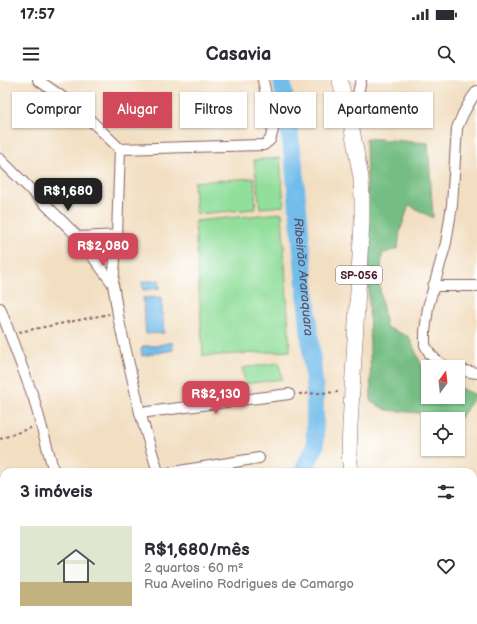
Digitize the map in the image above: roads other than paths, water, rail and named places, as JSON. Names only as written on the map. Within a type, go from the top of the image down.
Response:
[{"type":"main road","name":"SP-056","points":[[340,80],[343,92]]},
{"type":"main road","name":"SP-056","points":[[351,468],[352,392],[362,222],[361,178],[352,128]]},
{"type":"street","points":[[38,80],[78,108],[120,148],[264,146],[270,140],[273,130],[263,80]]},
{"type":"street","points":[[358,92],[361,80]]},
{"type":"street","points":[[436,360],[430,354],[425,345],[426,320],[433,286],[446,243],[452,205],[457,128],[463,114],[477,91]]},
{"type":"street","points":[[120,148],[117,234],[113,284],[117,312],[140,413],[157,468]]},
{"type":"street","points":[[0,159],[78,237],[113,284]]},
{"type":"street","points":[[78,237],[117,234]]},
{"type":"street","points":[[433,286],[477,286]]},
{"type":"street","points":[[0,308],[34,399],[53,468]]},
{"type":"street","points":[[465,371],[477,373]]},
{"type":"street","points":[[140,413],[289,394]]},
{"type":"street","points":[[197,468],[259,458]]},
{"type":"water","points":[[159,280],[160,288],[143,290],[142,282]]},
{"type":"water","points":[[161,297],[164,333],[146,334],[143,298]]},
{"type":"water","points":[[172,342],[173,350],[142,356],[141,349],[144,346],[156,346]]},
{"type":"waterway","name":"Ribeirão Araraquara","points":[[282,80],[294,165],[315,393],[315,447],[305,468]]}]
